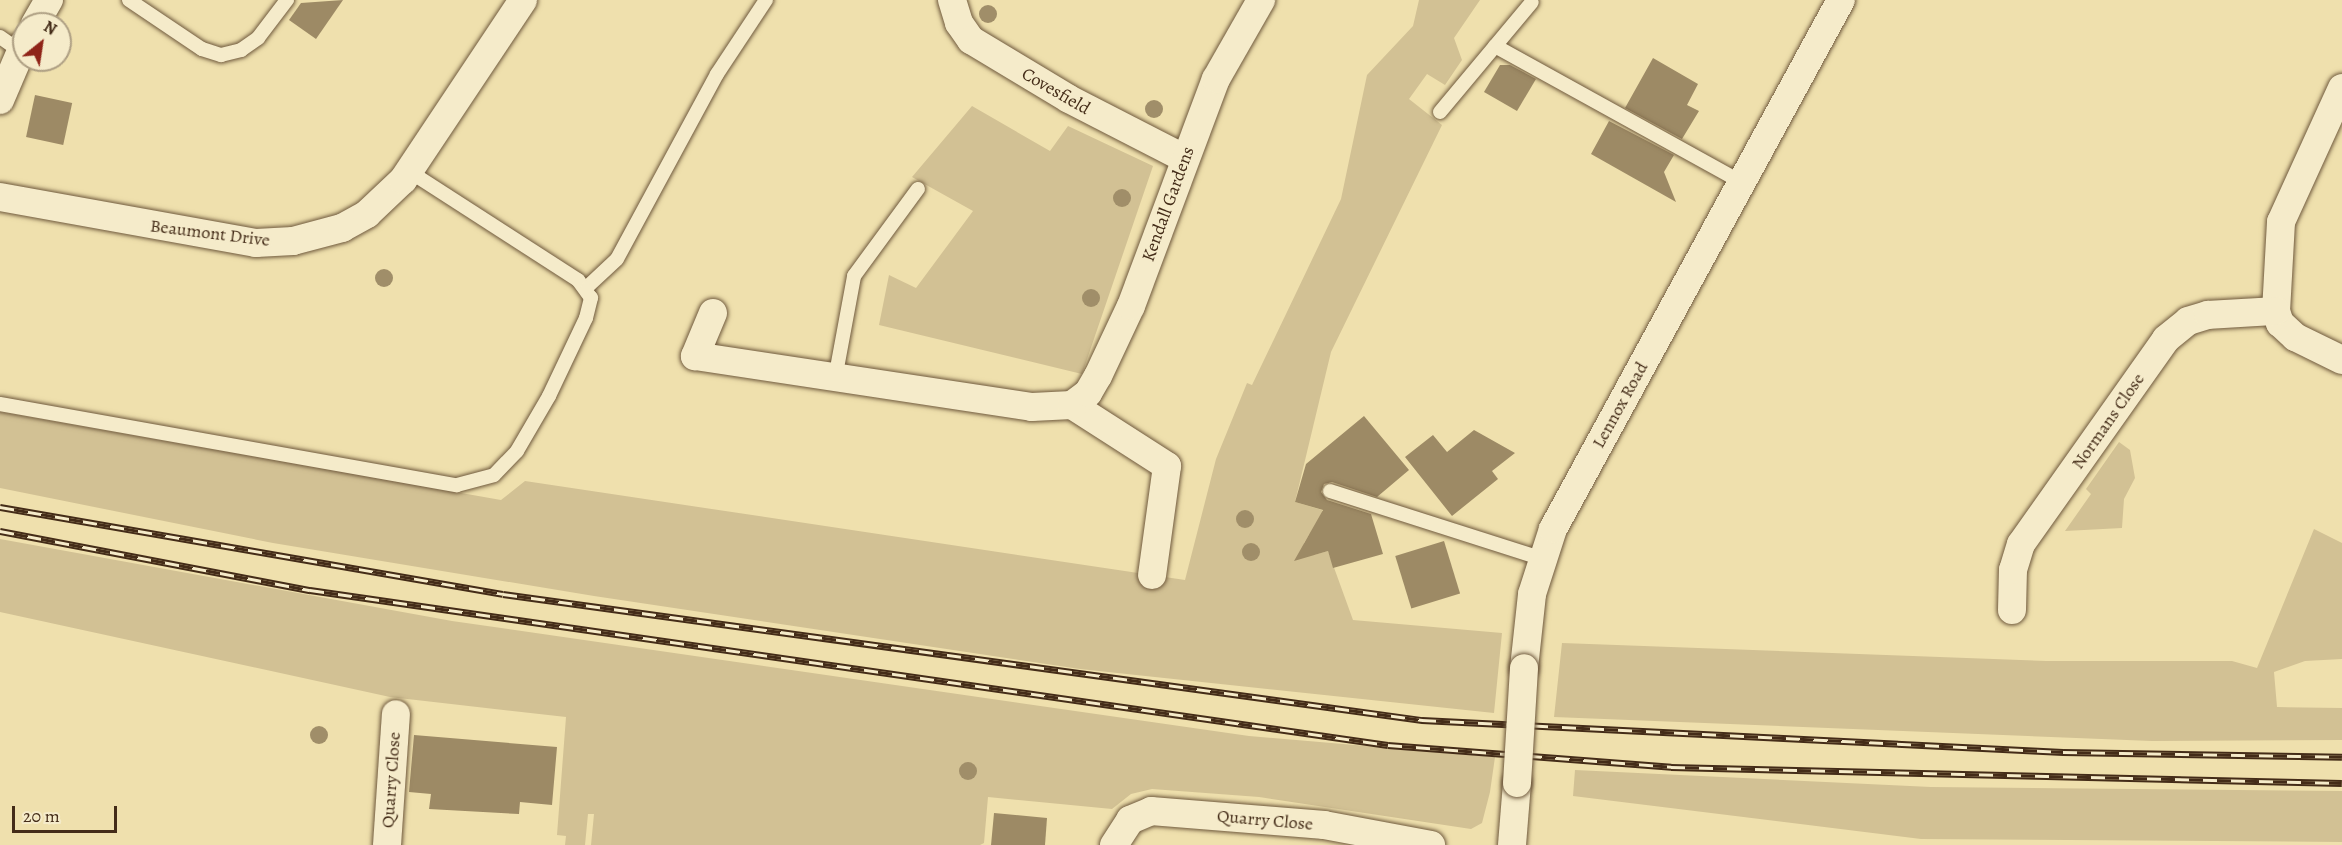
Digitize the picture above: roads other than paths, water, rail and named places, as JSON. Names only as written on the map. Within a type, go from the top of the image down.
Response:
[{"type":"street","name":"Beaumont Drive","points":[[0,197],[186,233],[277,242],[353,223],[392,193],[410,171],[523,0]]},
{"type":"street","name":"Covesfield","points":[[952,0],[959,23],[971,40],[1069,99],[1184,158]]},
{"type":"street","name":"Kendall Gardens","points":[[1072,405],[1092,387],[1129,311],[1184,158],[1216,79],[1261,0]]},
{"type":"street","name":"Lennox Road","points":[[1512,845],[1524,668],[1540,558],[1741,182],[1842,0]]},
{"type":"street","points":[[0,100],[12,55]]},
{"type":"street","points":[[2342,88],[2281,222],[2276,311],[2280,323],[2295,337],[2342,360]]},
{"type":"street","name":"Normans Close","points":[[2012,610],[2013,570],[2021,544],[2166,339],[2188,321],[2208,315],[2276,311]]},
{"type":"street","points":[[714,313],[695,356],[1032,407],[1072,405],[1166,464],[1152,574]]},
{"type":"street","name":"Quarry Close","points":[[387,845],[396,714]]},
{"type":"street","name":"Quarry Close","points":[[1114,845],[1133,817],[1151,811],[1324,825],[1431,845]]},
{"type":"lane","points":[[129,0],[202,49],[221,55],[241,50],[258,38],[287,0]]},
{"type":"lane","points":[[586,288],[618,259],[717,74],[766,0]]},
{"type":"lane","points":[[1440,112],[1532,2]]},
{"type":"lane","points":[[1495,46],[1741,182]]},
{"type":"lane","points":[[0,404],[468,484],[498,472],[526,436],[586,318],[591,300],[586,288],[410,171]]},
{"type":"lane","points":[[835,379],[853,279],[918,189]]},
{"type":"lane","points":[[1330,491],[1540,558]]},
{"type":"railway","points":[[0,507],[503,594],[1422,720],[2063,752],[2342,757]]},
{"type":"railway","points":[[0,531],[310,590],[1388,745],[1671,767],[2342,783]]}]
